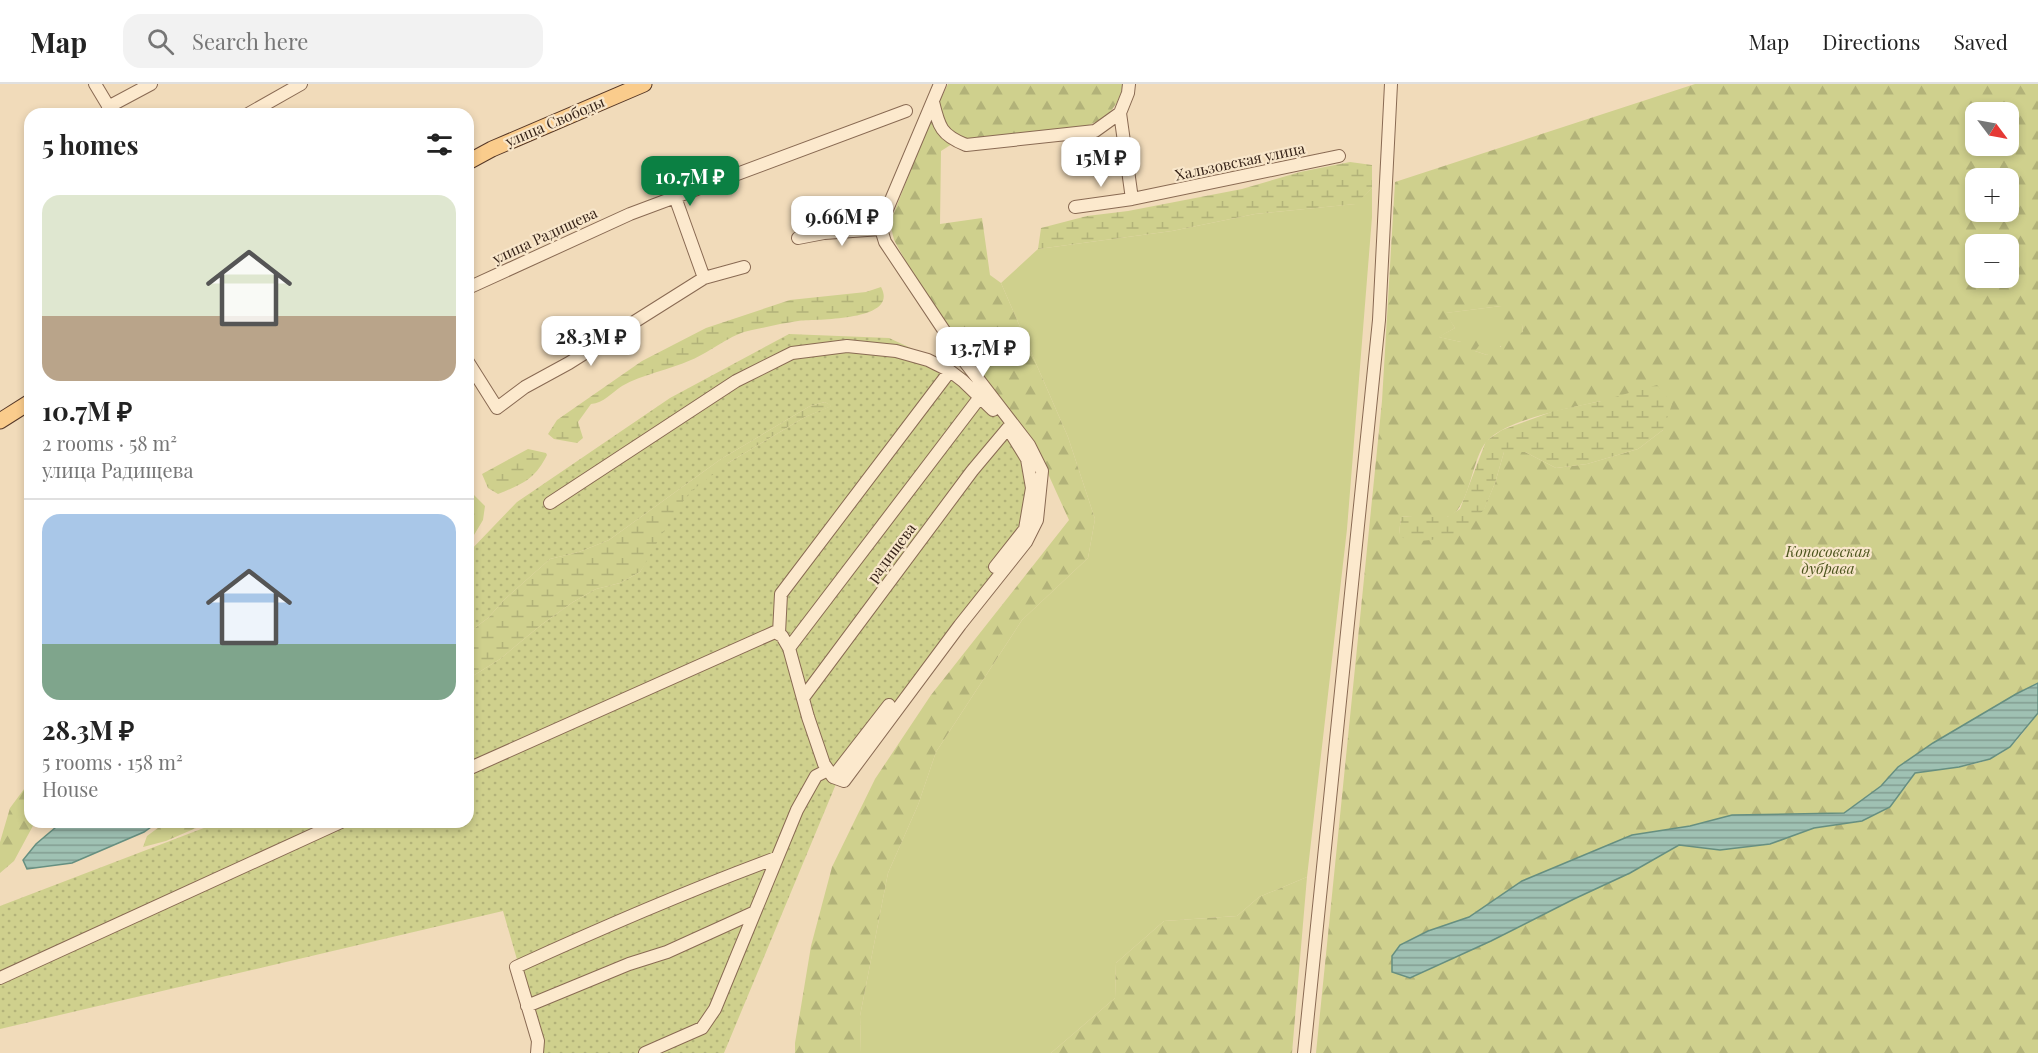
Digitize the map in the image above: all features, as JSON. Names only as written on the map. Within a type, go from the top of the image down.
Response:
[{"type":"main road","name":"улица Свободы","points":[[474,159],[644,84]]},
{"type":"main road","points":[[0,421],[24,406]]},
{"type":"street","points":[[95,84],[109,108]]},
{"type":"street","points":[[113,108],[151,84]]},
{"type":"street","points":[[259,108],[301,84]]},
{"type":"street","points":[[940,84],[880,229],[885,242],[965,362],[1029,445],[1042,471],[1037,520],[1026,542],[960,625],[844,782],[830,773],[824,764],[789,648],[779,633],[781,594],[950,371]]},
{"type":"street","points":[[1129,84],[1128,93],[1120,112],[1131,199]]},
{"type":"street","points":[[1304,1053],[1379,320],[1392,84]]},
{"type":"street","points":[[933,102],[939,124],[951,139],[966,145],[1095,130],[1120,112]]},
{"type":"street","name":"улица Радищева","points":[[474,285],[630,214],[906,111]]},
{"type":"street","name":"Хальзовская улица","points":[[1075,207],[1131,199],[1339,156]]},
{"type":"street","points":[[675,197],[704,278]]},
{"type":"street","points":[[798,238],[831,232],[880,229]]},
{"type":"street","points":[[474,372],[497,408],[525,387],[569,363],[704,278],[744,267]]},
{"type":"street","points":[[550,503],[736,381],[792,353],[847,346],[896,351],[928,360],[950,371],[1001,417],[1028,459],[1032,488],[1025,529],[830,773],[816,776],[797,810],[776,858],[715,1009],[702,1028],[645,1053]]},
{"type":"street","points":[[789,648],[980,397]]},
{"type":"street","name":"радищева","points":[[803,698],[972,471],[1008,428]]},
{"type":"street","points":[[474,766],[769,634],[779,633]]},
{"type":"street","points":[[0,978],[328,828]]},
{"type":"street","points":[[537,1053],[538,1041],[516,967],[573,940],[776,858]]},
{"type":"street","points":[[527,1006],[629,964],[667,952],[753,913]]},
{"type":"green space","points":[[948,84],[1123,84],[1118,100],[1110,112],[1098,121],[1083,127],[960,139],[941,151],[940,224],[982,218],[990,275],[1001,283],[1068,437],[1095,519],[1088,558],[1022,620],[936,752],[918,805],[888,873],[860,1016],[861,1053],[795,1053],[811,946],[832,867],[875,779],[931,695],[1069,520],[1035,445],[960,344],[916,280],[894,240],[890,223],[928,126]]},
{"type":"green space","name":"Копосовская дубрава","points":[[1695,84],[2038,84],[2038,683],[2016,694],[1898,767],[1881,786],[1844,813],[1732,815],[1690,826],[1632,835],[1522,881],[1469,917],[1428,931],[1400,945],[1392,956],[1392,971],[1410,978],[1630,873],[1679,845],[1720,850],[1770,844],[1814,828],[1862,821],[1906,787],[1915,773],[1978,763],[2001,754],[2022,735],[2038,713],[2038,1053],[1316,1053],[1382,401],[1395,182]],"holes":[[[1501,306],[1503,322],[1522,325],[1523,332],[1502,336],[1501,347],[1495,345],[1487,355],[1475,351],[1481,343],[1468,334],[1461,342],[1439,337],[1455,328],[1446,313]],[[1601,401],[1663,430],[1638,449],[1587,464],[1556,468],[1525,452],[1504,452],[1484,509],[1399,534],[1401,517],[1442,518],[1455,513],[1466,494],[1483,446],[1499,432],[1542,415]]]},
{"type":"green space","points":[[1350,162],[1372,165],[1372,188],[1356,204],[1255,214],[1172,231],[1038,249],[1041,228],[1087,216],[1128,211],[1242,189],[1300,172]]},
{"type":"green space","points":[[1372,188],[1372,217],[1347,529],[1307,877],[1259,897],[1237,916],[1164,921],[1116,963],[1115,998],[1051,1053],[861,1053],[860,1016],[888,873],[918,805],[936,752],[1022,620],[1088,558],[1095,519],[1068,437],[1001,283],[1038,249],[1172,231],[1255,214],[1355,204]]},
{"type":"green space","points":[[881,287],[884,298],[878,307],[868,313],[837,319],[792,322],[744,332],[691,360],[622,386],[604,400],[591,404],[578,422],[583,438],[577,443],[554,439],[548,434],[557,420],[642,361],[706,328],[790,300],[866,292]]},
{"type":"green space","points":[[1501,306],[1522,325],[1523,332],[1487,355],[1461,342],[1438,337],[1455,328],[1445,313]]},
{"type":"green space","points":[[789,334],[889,338],[965,373],[1010,420],[1028,451],[1031,526],[836,784],[724,1053],[544,1053],[503,911],[0,1029],[0,906],[204,828],[474,828],[474,675],[500,659],[573,602],[596,589],[620,583],[640,572],[673,515],[690,492],[728,463],[805,417],[831,406],[825,402],[810,406],[721,459],[609,540],[579,552],[550,559],[474,628],[474,547],[517,502],[670,398]]},
{"type":"green space","points":[[1657,385],[1672,404],[1663,430],[1638,449],[1587,464],[1556,468],[1525,452],[1504,452],[1484,510],[1455,535],[1408,542],[1399,534],[1401,517],[1447,517],[1460,509],[1486,441],[1502,430],[1554,411],[1601,401]]},
{"type":"green space","points":[[825,402],[832,406],[805,417],[728,463],[655,550],[640,572],[620,583],[596,589],[573,602],[500,659],[474,675],[474,628],[550,559],[579,552],[609,540],[721,459],[810,406]]},
{"type":"green space","points":[[528,449],[547,455],[533,475],[521,484],[498,494],[488,488],[482,474]]},
{"type":"green space","points":[[474,495],[485,506],[483,520],[474,535]]},
{"type":"green space","points":[[24,789],[24,828],[32,828],[14,861],[0,873],[0,842],[10,808]]},
{"type":"green space","points":[[158,828],[196,828],[166,841],[143,847],[147,836]]},
{"type":"green space","points":[[1307,877],[1292,1053],[1051,1053],[1115,998],[1116,963],[1164,921],[1237,916],[1259,897]]},
{"type":"shaded area","points":[[2038,683],[2038,713],[2010,747],[1990,759],[1959,767],[1915,773],[1890,807],[1862,821],[1814,828],[1770,844],[1720,850],[1679,845],[1630,873],[1410,978],[1392,972],[1392,956],[1400,945],[1428,931],[1469,917],[1522,881],[1632,835],[1690,826],[1732,815],[1844,813],[1881,786],[1898,767],[1933,743]]},
{"type":"shaded area","points":[[55,828],[150,828],[72,863],[27,869],[23,860],[36,844]]}]
